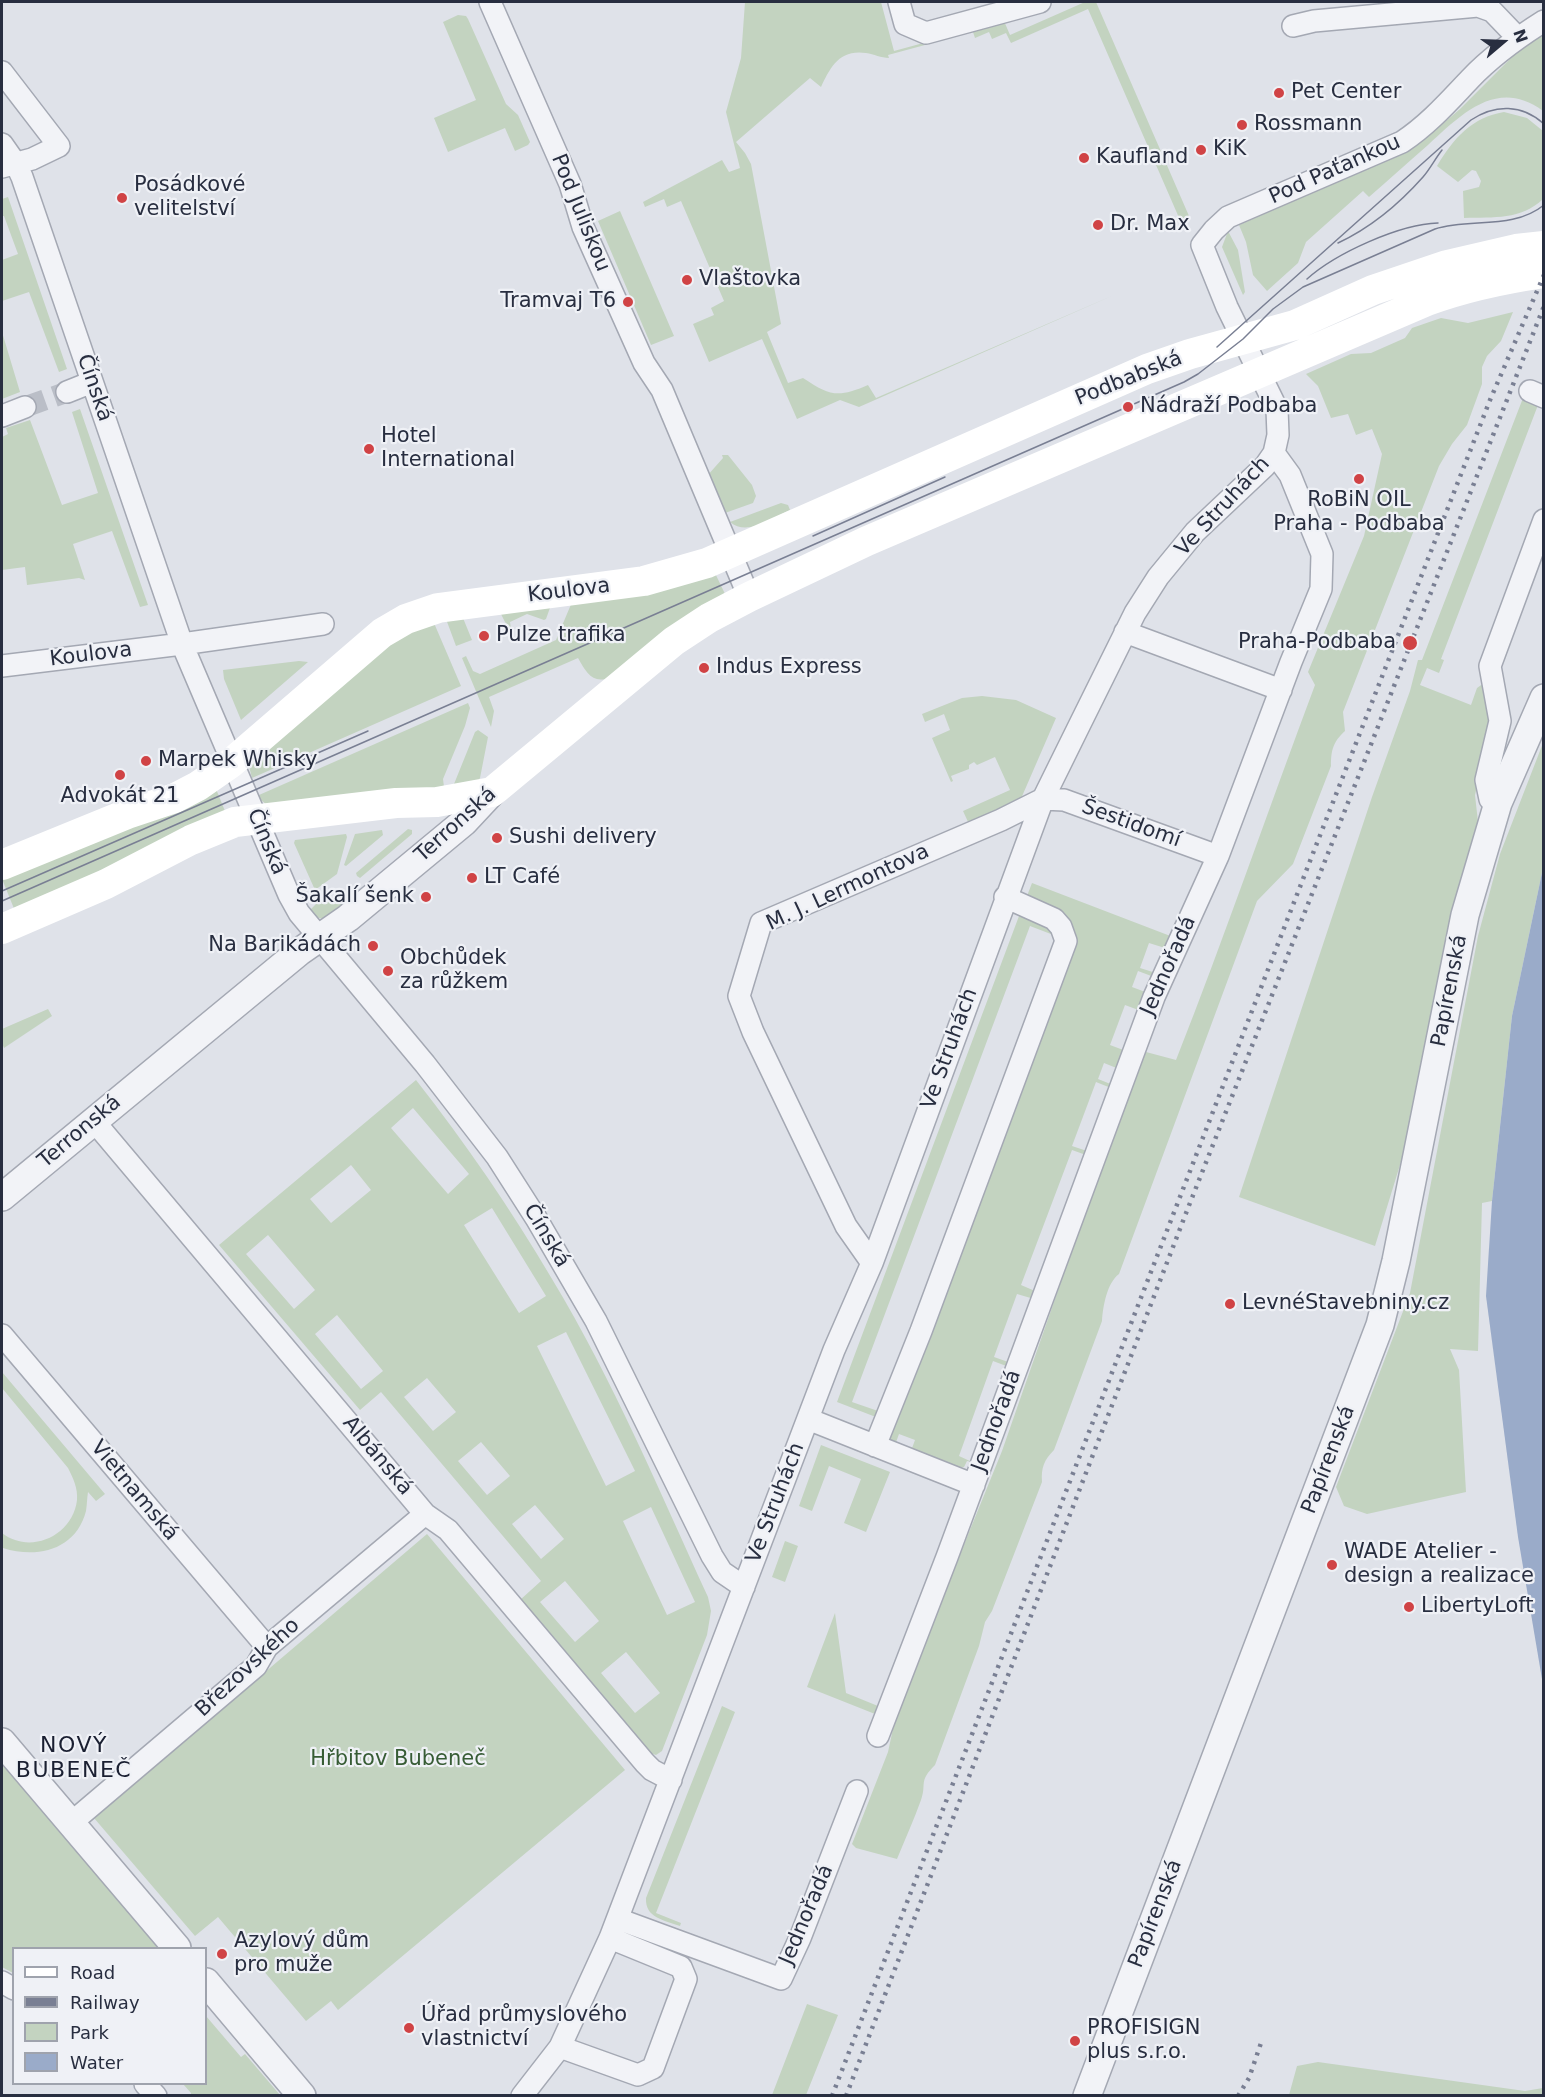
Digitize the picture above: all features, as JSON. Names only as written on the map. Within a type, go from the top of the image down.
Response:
[{"type":"main road","name":"Podbabská","points":[[730,554],[1139,373],[1190,354],[1295,325],[1373,290],[1447,265],[1515,249],[1544,246]]},
{"type":"main road","name":"Podbabská","points":[[749,597],[867,541],[1453,291],[1483,283],[1544,273]]},
{"type":"main road","name":"Koulova","points":[[2,865],[127,814],[175,798],[198,786],[231,763],[372,641],[406,619],[438,608],[644,581],[683,571],[730,554]]},
{"type":"main road","name":"Terronská","points":[[492,792],[674,640],[749,597]]},
{"type":"main road","points":[[2,929],[106,884],[190,840],[235,822],[396,803],[437,802],[492,792]]},
{"type":"street","name":"Pod Juliskou","points":[[490,2],[570,184],[583,227],[644,363],[662,390],[749,597]]},
{"type":"street","points":[[899,2],[905,24],[926,33],[1040,2]]},
{"type":"street","points":[[1293,26],[1314,21],[1478,6],[1492,11],[1518,38]]},
{"type":"street","name":"Pod Paťankou","points":[[1243,339],[1227,307],[1202,245],[1214,230],[1228,217],[1402,142],[1429,122],[1471,78],[1518,38],[1544,21]]},
{"type":"street","points":[[2,72],[58,146],[16,163]]},
{"type":"street","name":"Čínská","points":[[2,144],[16,163],[182,644],[289,895],[299,913],[383,1012],[497,1157],[542,1227],[596,1321],[712,1556],[722,1572],[744,1587]]},
{"type":"street","name":"Ve Struhách","points":[[522,2096],[560,2047],[610,1938],[834,1350],[872,1263],[1043,799],[1125,632],[1158,577],[1195,532],[1265,466],[1274,453],[1278,435],[1277,409],[1243,339]]},
{"type":"street","points":[[66,392],[92,382]]},
{"type":"street","points":[[2,416],[26,407]]},
{"type":"street","name":"Jednořadá","points":[[878,1736],[974,1485],[1154,997],[1218,856],[1321,589],[1322,554],[1290,476],[1274,453]]},
{"type":"street","points":[[1498,803],[1490,799],[1486,780],[1500,720],[1490,666],[1544,520]]},
{"type":"street","name":"Koulova","points":[[2,666],[323,624]]},
{"type":"street","points":[[1125,632],[1285,680]]},
{"type":"street","name":"Papírenská","points":[[1087,2096],[1380,1325],[1396,1261],[1465,915],[1498,803],[1544,698]]},
{"type":"street","name":"Terronská","points":[[2,1197],[300,952],[348,918],[464,822],[492,792]]},
{"type":"street","name":"Šestidomí","points":[[1043,799],[1064,800],[1218,856]]},
{"type":"street","name":"M. J. Lermontova","points":[[872,1263],[846,1226],[753,1032],[739,996],[761,923],[1001,820],[1043,799]]},
{"type":"street","points":[[875,1446],[921,1331],[1066,941],[1061,927],[1054,919],[1005,897]]},
{"type":"street","name":"Albánská","points":[[93,1120],[425,1514],[448,1530],[645,1763],[652,1770],[671,1780]]},
{"type":"street","name":"Vietnamská","points":[[2,1335],[267,1647]]},
{"type":"street","name":"Jednořadá","points":[[808,1419],[974,1485]]},
{"type":"street","name":"Březovského","points":[[71,1823],[256,1666],[267,1647],[425,1514]]},
{"type":"street","points":[[2,1742],[176,1947]]},
{"type":"street","name":"Jednořadá","points":[[618,1918],[781,1979],[800,1938],[857,1791]]},
{"type":"street","points":[[560,2047],[638,2075],[653,2068],[686,1979],[681,1967],[610,1938]]},
{"type":"street","points":[[207,1983],[302,2096]]},
{"type":"green space","points":[[745,2],[881,2],[894,51],[1004,21],[1010,35],[1085,2],[1096,2],[1189,216],[1180,220],[1088,9],[1011,43],[1006,33],[992,39],[989,32],[975,38],[973,32],[888,55],[889,58],[866,53],[849,54],[842,57],[832,67],[821,87],[810,78],[736,142],[751,164],[781,324],[767,332],[788,383],[803,378],[820,389],[834,393],[849,392],[868,385],[876,398],[1114,295],[859,407],[840,400],[797,419],[762,339],[709,362],[693,324],[714,315],[711,308],[724,301],[681,201],[667,207],[664,199],[645,207],[643,202],[722,160],[729,172],[740,168],[726,112],[741,58]]},
{"type":"green space","points":[[458,15],[466,16],[468,19],[506,104],[518,115],[530,142],[528,145],[515,151],[505,128],[448,152],[434,118],[476,100],[443,22]]},
{"type":"green space","points":[[1543,32],[1543,111],[1526,101],[1510,98],[1495,99],[1467,112],[1369,197],[1363,191],[1306,242],[1298,263],[1267,291],[1253,275],[1246,242],[1239,225],[1393,157],[1425,139],[1460,109],[1527,42]]},
{"type":"green space","points":[[1504,112],[1527,118],[1543,131],[1543,199],[1526,211],[1516,214],[1464,218],[1463,191],[1479,187],[1481,181],[1476,171],[1472,170],[1458,182],[1437,166],[1464,131],[1482,119]]},
{"type":"green space","points":[[8,197],[67,369],[59,372],[29,292],[2,301],[2,260],[18,254],[4,216],[2,216],[2,199]]},
{"type":"green space","points":[[620,211],[674,336],[651,345],[598,221]]},
{"type":"green space","points":[[1228,231],[1238,250],[1245,292],[1243,295],[1222,247]]},
{"type":"green space","points":[[1513,312],[1501,341],[1487,356],[1482,367],[1482,384],[1467,425],[1439,466],[1343,712],[1345,731],[1333,747],[1331,766],[1293,864],[1257,901],[1119,1274],[1111,1283],[1102,1321],[1054,1450],[1044,1464],[1042,1482],[992,1611],[985,1622],[979,1646],[935,1765],[925,1779],[921,1800],[897,1859],[856,1848],[852,1844],[888,1752],[894,1724],[1002,1451],[1116,1124],[1146,1052],[1176,1060],[1315,685],[1308,672],[1364,536],[1382,454],[1372,429],[1356,435],[1348,414],[1331,418],[1318,386],[1306,374],[1351,354],[1371,353],[1405,338],[1412,328],[1441,318],[1468,323]]},
{"type":"green space","points":[[2,332],[20,392],[2,399]]},
{"type":"green space","points":[[1523,398],[1538,405],[1441,659],[1444,660],[1439,673],[1427,668],[1420,685],[1471,705],[1477,688],[1484,683],[1495,710],[1475,795],[1478,822],[1460,881],[1408,1139],[1375,1246],[1239,1197],[1372,797],[1410,691],[1418,660],[1422,660]]},
{"type":"green space","points":[[80,409],[148,605],[140,607],[112,531],[73,544],[85,580],[79,578],[27,585],[25,567],[2,570],[2,437],[8,434],[6,428],[30,420],[62,505],[98,493],[72,412]]},
{"type":"green space","points":[[722,455],[728,455],[752,485],[756,496],[753,503],[725,513],[707,476],[723,458]]},
{"type":"green space","points":[[781,503],[788,505],[790,510],[760,525],[744,528],[730,522]]},
{"type":"green space","points":[[715,573],[725,594],[609,678],[598,679],[590,676],[578,658],[489,697],[494,711],[491,727],[462,658],[466,656],[473,671],[480,674],[556,640],[572,602]]},
{"type":"green space","points":[[551,605],[546,619],[527,614],[510,622],[511,629],[500,612]]},
{"type":"green space","points":[[463,618],[472,640],[456,646],[446,619]]},
{"type":"green space","points":[[434,623],[461,686],[252,778],[249,766],[387,645],[408,633]]},
{"type":"green space","points":[[299,661],[308,662],[241,720],[224,679],[223,670]]},
{"type":"green space","points":[[982,696],[1016,700],[1056,718],[1020,801],[969,824],[963,811],[1010,790],[995,757],[977,765],[974,762],[969,765],[969,769],[951,776],[953,781],[951,782],[932,738],[950,730],[944,714],[925,722],[922,714],[962,698]]},
{"type":"green space","points":[[468,703],[470,708],[465,726],[443,779],[445,795],[267,805],[261,800],[259,795]]},
{"type":"green space","points":[[478,730],[488,737],[480,778],[477,783],[454,784],[475,732]]},
{"type":"green space","points":[[1543,743],[1543,868],[1512,1016],[1492,1201],[1482,1203],[1478,1351],[1450,1349],[1459,1370],[1466,1492],[1367,1514],[1344,1506],[1336,1487],[1410,1293],[1478,936],[1500,854]]},
{"type":"green space","points":[[214,784],[227,816],[17,916],[2,879]]},
{"type":"green space","points":[[408,829],[412,830],[412,834],[360,878],[357,876],[356,873]]},
{"type":"green space","points":[[382,830],[383,835],[346,866],[344,865],[355,834]]},
{"type":"green space","points":[[346,834],[337,874],[315,890],[294,843],[295,840]]},
{"type":"green space","points":[[1032,883],[1173,937],[1034,1299],[1017,1294],[994,1357],[1011,1363],[1009,1367],[993,1361],[959,1456],[972,1462],[967,1461],[964,1467],[959,1468],[911,1451],[915,1440],[899,1434],[895,1445],[886,1442],[1070,922],[1061,911],[1027,896]],"holes":[[[1149,943],[1165,948],[1156,973],[1140,968]],[[1138,971],[1154,977],[1148,993],[1132,987]],[[1125,1005],[1141,1011],[1126,1051],[1110,1045]],[[1104,1063],[1119,1069],[1113,1085],[1098,1079]],[[1096,1082],[1111,1088],[1087,1151],[1072,1146]],[[1072,1150],[1086,1155],[1035,1291],[1021,1285]]]},
{"type":"green space","points":[[350,892],[347,910],[337,915],[323,919],[309,911],[323,897],[344,898]]},
{"type":"green space","points":[[1019,916],[1060,931],[1046,975],[1042,973],[1056,936],[1030,926],[852,1402],[878,1411],[892,1375],[896,1377],[881,1419],[837,1402]]},
{"type":"green space","points":[[48,1009],[52,1016],[4,1048],[2,1029]]},
{"type":"green space","points":[[416,1080],[453,1128],[504,1202],[574,1317],[634,1436],[708,1597],[711,1611],[707,1635],[662,1751],[656,1755],[650,1753],[520,1600],[541,1581],[381,1392],[360,1410],[219,1245]],"holes":[[[413,1108],[469,1174],[448,1194],[391,1128]],[[351,1165],[371,1190],[331,1223],[310,1199]],[[492,1208],[546,1296],[519,1313],[464,1225]],[[268,1235],[315,1290],[294,1309],[246,1254]],[[337,1315],[383,1371],[361,1389],[315,1334]],[[566,1332],[635,1471],[606,1486],[537,1346]],[[427,1378],[456,1412],[433,1431],[404,1397]],[[481,1442],[510,1476],[487,1495],[458,1461]],[[535,1505],[564,1539],[541,1559],[512,1524]],[[651,1507],[695,1602],[667,1615],[623,1521]],[[565,1581],[599,1621],[575,1642],[540,1602]],[[626,1652],[660,1693],[635,1713],[601,1673]]]},
{"type":"green space","points":[[2,1372],[105,1494],[96,1501],[88,1492],[86,1511],[81,1524],[74,1535],[54,1548],[29,1552],[3,1548],[2,1533],[13,1539],[37,1542],[59,1532],[74,1513],[77,1496],[76,1487],[68,1468],[2,1388]]},
{"type":"green space","points":[[821,1445],[890,1472],[866,1532],[844,1523],[861,1479],[829,1466],[812,1511],[799,1506]]},
{"type":"green space","name":"Hřbitov Bubeneč","points":[[427,1534],[625,1770],[338,2010],[331,2001],[306,2021],[218,1917],[195,1936],[94,1818]]},
{"type":"green space","points":[[785,1541],[798,1546],[785,1582],[772,1577]]},
{"type":"green space","points":[[835,1613],[846,1693],[878,1706],[875,1714],[807,1687]]},
{"type":"green space","points":[[722,1706],[735,1712],[656,1913],[681,1923],[680,1926],[652,1914],[646,1898]]},
{"type":"green space","points":[[2,1756],[164,1947],[12,1947],[12,1972],[2,1967]]},
{"type":"green space","points":[[807,2004],[838,2015],[806,2095],[772,2095]]},
{"type":"green space","points":[[207,2017],[241,2057],[245,2054],[280,2095],[191,2095],[184,2085],[207,2085]]},
{"type":"green space","points":[[1318,2062],[1525,2091],[1543,2088],[1543,2095],[1289,2095],[1297,2066]]},
{"type":"water","points":[[1543,868],[1543,1685],[1518,1537],[1486,1296],[1492,1201],[1512,1016]]},
{"type":"tunnel","points":[[25,407],[67,392]]},
{"type":"tram line","points":[[1217,347],[1471,120],[1489,111],[1508,108],[1527,113],[1544,124]]},
{"type":"tram line","points":[[1338,243],[1362,230],[1405,196],[1423,177],[1442,150]]},
{"type":"tram line","points":[[2,901],[1184,382],[1243,339],[1273,309],[1303,287],[1435,229],[1519,218],[1544,205]]},
{"type":"tram line","points":[[1307,279],[1334,259],[1387,234],[1438,223]]},
{"type":"tram line","points":[[813,536],[945,477]]},
{"type":"tram line","points":[[2,891],[368,731]]},
{"type":"railway","points":[[832,2096],[1490,400],[1544,275]]},
{"type":"railway","points":[[846,2096],[1188,1208],[1544,306]]},
{"type":"railway","points":[[1238,2096],[1249,2078],[1261,2043]]},
{"type":"place","name":"Pet Center","points":[[1279,93]]},
{"type":"place","name":"Rossmann","points":[[1242,125]]},
{"type":"place","name":"KiK","points":[[1201,150]]},
{"type":"place","name":"Kaufland","points":[[1084,158]]},
{"type":"place","name":"Posádkové velitelství","points":[[122,198]]},
{"type":"place","name":"Dr. Max","points":[[1098,225]]},
{"type":"place","name":"Vlaštovka","points":[[687,280]]},
{"type":"place","name":"Tramvaj T6","points":[[628,302]]},
{"type":"place","name":"Nádraží Podbaba","points":[[1128,407]]},
{"type":"place","name":"Hotel International","points":[[369,449]]},
{"type":"place","name":"RoBiN OIL Praha - Podbaba","points":[[1359,479]]},
{"type":"place","name":"Pulze trafika","points":[[484,636]]},
{"type":"place","name":"Praha-Podbaba","points":[[1410,643]]},
{"type":"place","name":"Indus Express","points":[[704,668]]},
{"type":"place","name":"Marpek Whisky","points":[[146,761]]},
{"type":"place","name":"Advokát 21","points":[[120,775]]},
{"type":"place","name":"Sushi delivery","points":[[497,838]]},
{"type":"place","name":"LT Café","points":[[472,878]]},
{"type":"place","name":"Šakalí šenk","points":[[426,897]]},
{"type":"place","name":"Na Barikádách","points":[[373,946]]},
{"type":"place","name":"Obchůdek za růžkem","points":[[388,971]]},
{"type":"place","name":"LevnéStavebniny.cz","points":[[1230,1304]]},
{"type":"place","name":"WADE Atelier - design a realizace","points":[[1332,1565]]},
{"type":"place","name":"LibertyLoft","points":[[1409,1607]]},
{"type":"place","name":"Azylový dům pro muže","points":[[222,1954]]},
{"type":"place","name":"Úřad průmyslového vlastnictví","points":[[409,2028]]},
{"type":"place","name":"PROFISIGN plus s.r.o.","points":[[1075,2041]]},
{"type":"district","name":"NOVÝ BUBENEČ","points":[[74,1758]]}]
